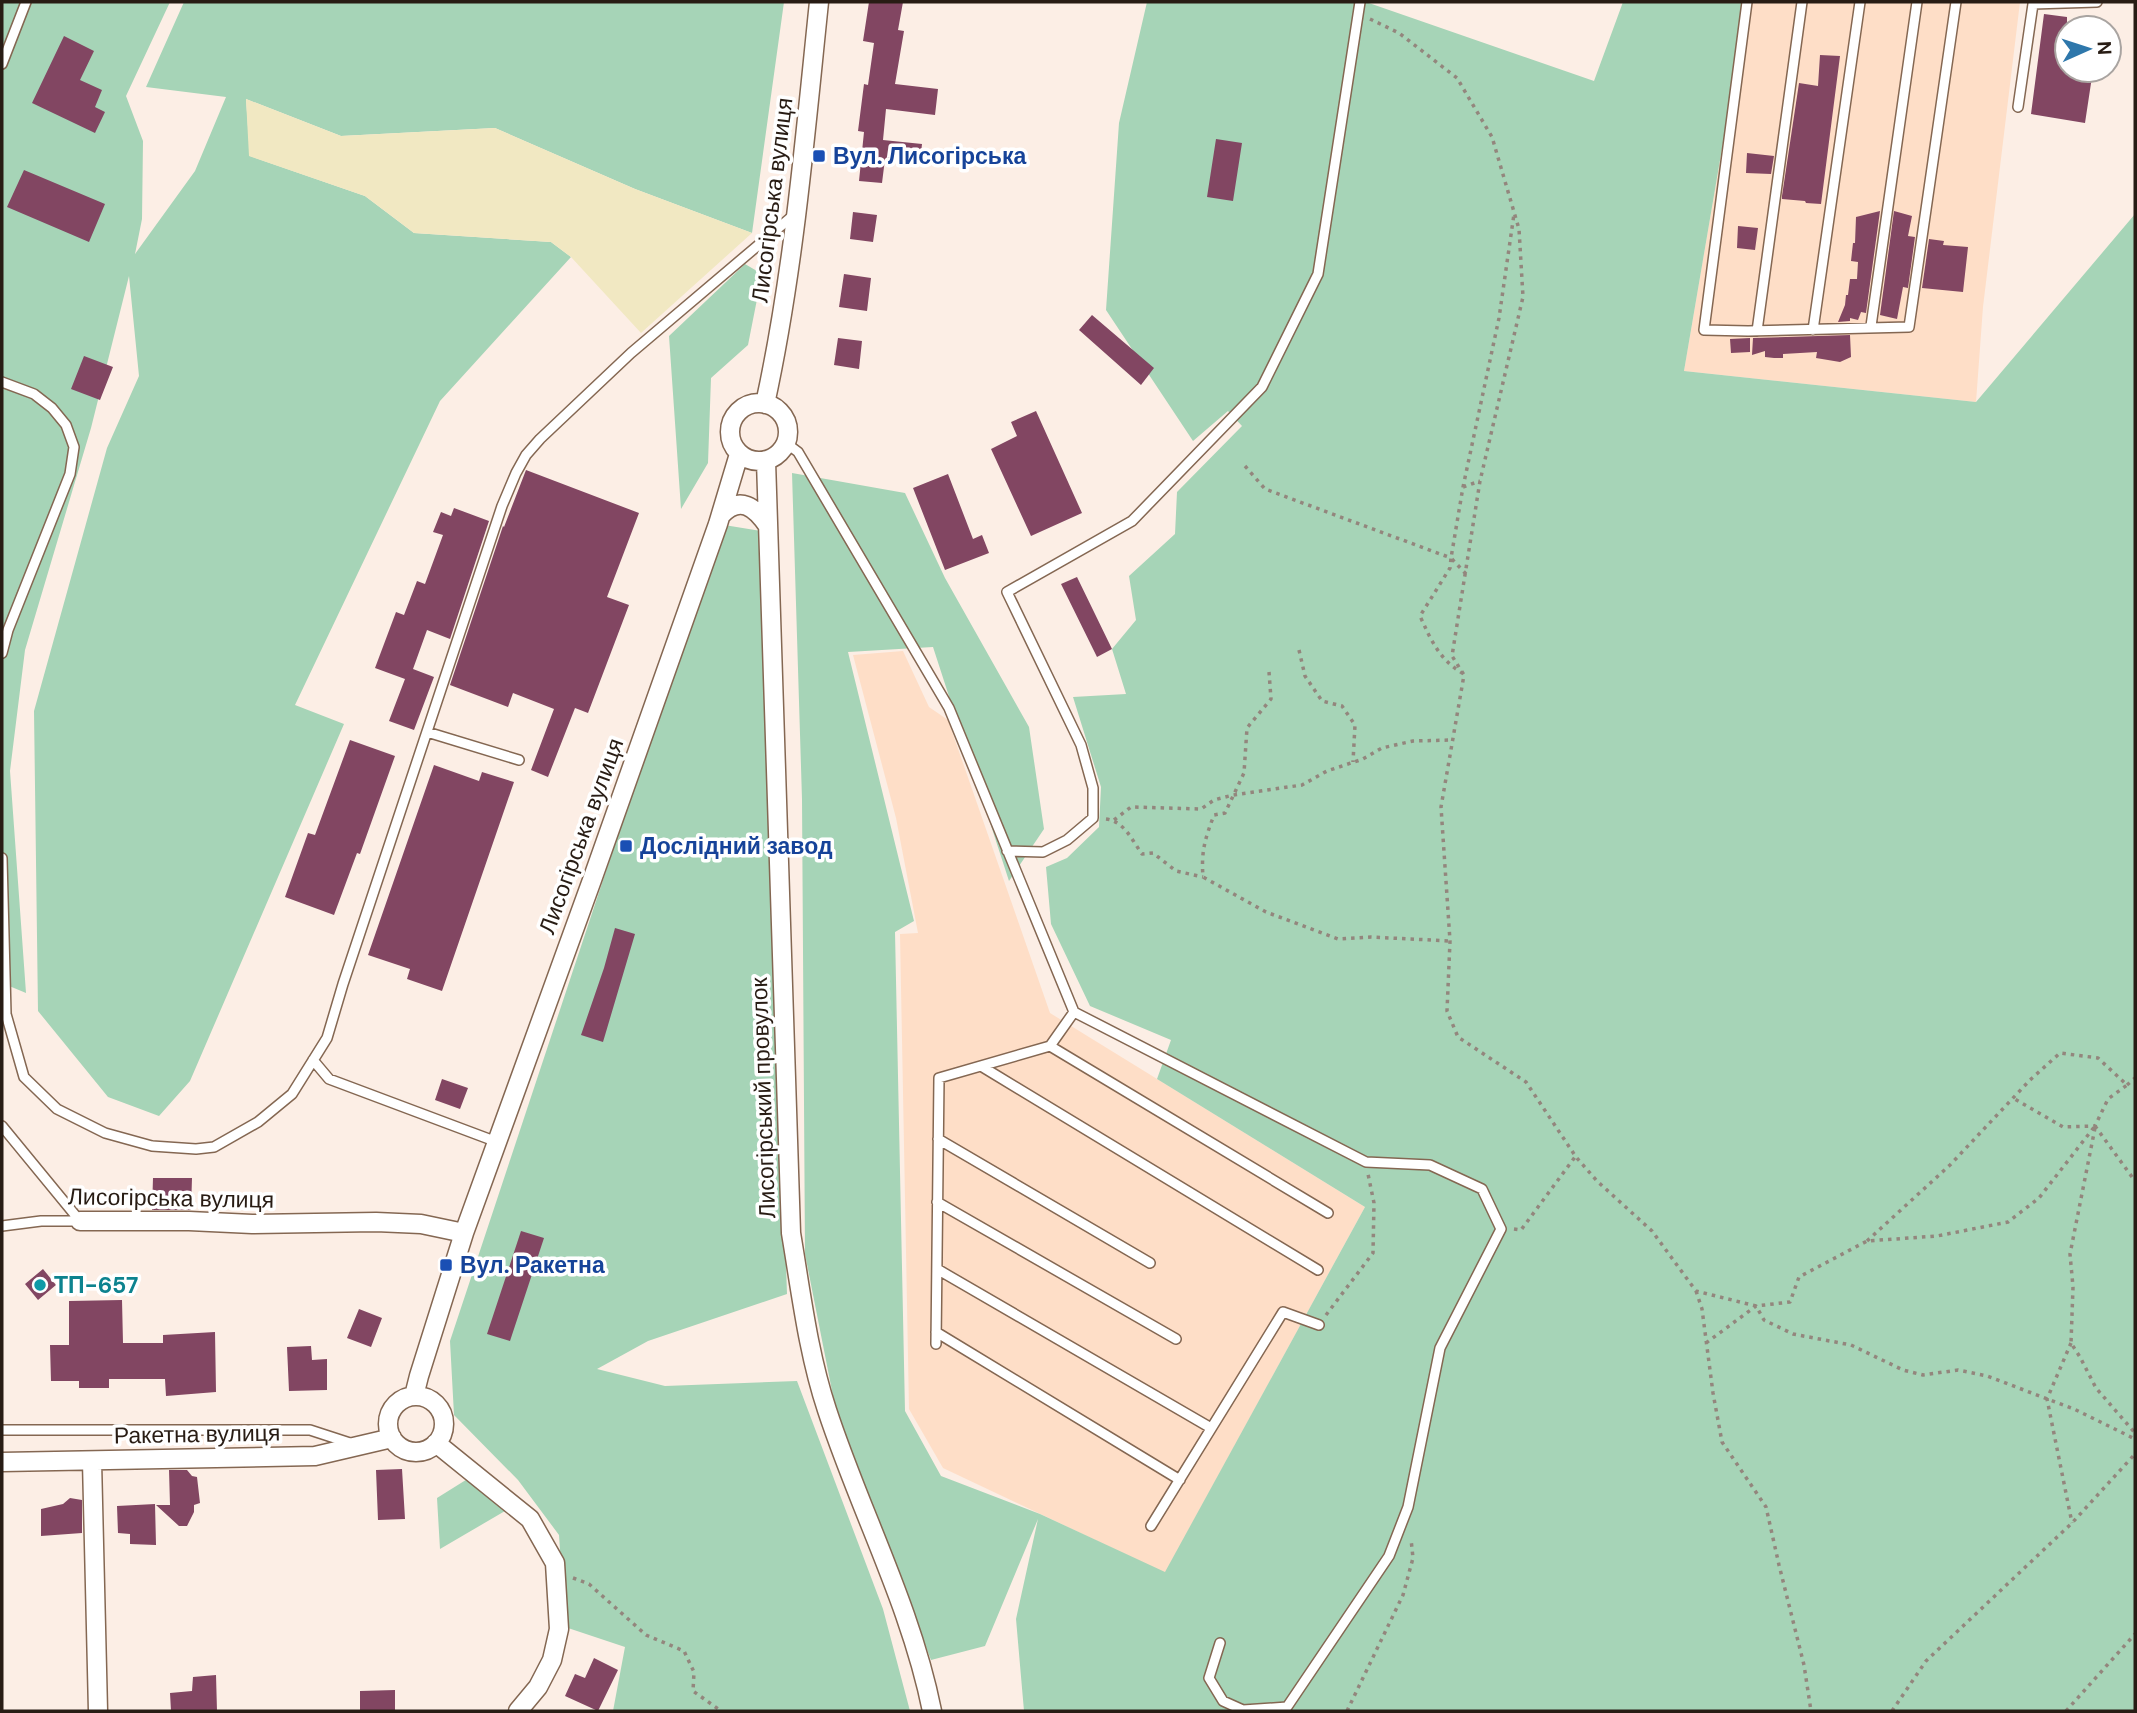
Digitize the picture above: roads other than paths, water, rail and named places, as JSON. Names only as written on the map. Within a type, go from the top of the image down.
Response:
[{"type":"street","name":"Лисогірська вулиця","points":[[765,404],[779,340],[797,213],[819,2]]},
{"type":"street","points":[[754,403],[773,407],[783,416],[788,429],[786,443],[778,455],[766,461],[752,461],[739,454],[731,443],[730,435],[735,415],[754,403]]},
{"type":"street","name":"Лисогірська вулиця","points":[[414,1396],[464,1233],[720,515],[739,454]]},
{"type":"street","name":"Лисогірський провулок","points":[[766,461],[791,1233],[806,1322],[827,1409],[907,1620],[932,1711]]},
{"type":"street","points":[[720,515],[729,506],[744,505],[758,511],[768,526]]},
{"type":"street","name":"Лисогірська вулиця","points":[[80,1221],[421,1224],[464,1233]]},
{"type":"street","points":[[414,1396],[428,1399],[439,1408],[442,1415],[443,1429],[436,1443],[422,1451],[405,1449],[392,1438],[388,1423],[393,1407],[399,1401],[414,1396]]},
{"type":"street","name":"Ракетна вулиця","points":[[2,1462],[315,1456],[392,1438]]},
{"type":"street","points":[[436,1443],[530,1519],[555,1563],[559,1629],[552,1660],[538,1686],[518,1711]]},
{"type":"street","points":[[92,1461],[98,1711]]},
{"type":"lane","points":[[2,64],[26,2]]},
{"type":"lane","points":[[1007,850],[1043,852],[1067,840],[1093,818],[1093,788],[1081,745],[1007,592],[1132,521],[1262,387],[1318,274],[1360,2]]},
{"type":"lane","points":[[1747,2],[1704,330],[1909,327],[1956,2]]},
{"type":"lane","points":[[1756,331],[1802,2]]},
{"type":"lane","points":[[1813,330],[1860,2]]},
{"type":"lane","points":[[1871,327],[1917,2]]},
{"type":"lane","points":[[2018,107],[2033,4],[2097,2]]},
{"type":"lane","points":[[2,858],[6,1014],[24,1077],[57,1109],[105,1133],[152,1146],[197,1149],[214,1147],[258,1122],[292,1094],[327,1038],[502,506],[526,455],[631,353],[797,213]]},
{"type":"lane","points":[[2,382],[34,394],[52,408],[66,425],[74,447],[70,474],[8,630],[2,653]]},
{"type":"lane","points":[[786,443],[799,452],[948,708],[1074,1012],[1366,1162],[1430,1165],[1482,1189],[1501,1229],[1440,1348],[1408,1507],[1389,1556],[1287,1707],[1243,1710],[1223,1701],[1209,1678],[1220,1643]]},
{"type":"lane","points":[[427,732],[519,760]]},
{"type":"lane","points":[[936,1345],[939,1078],[1050,1046],[1074,1012]]},
{"type":"lane","points":[[1050,1046],[1328,1213]]},
{"type":"lane","points":[[313,1060],[329,1079],[497,1142]]},
{"type":"lane","points":[[981,1066],[1318,1270]]},
{"type":"lane","points":[[2,1126],[80,1221]]},
{"type":"lane","points":[[938,1139],[1150,1263]]},
{"type":"lane","points":[[937,1202],[1177,1339]]},
{"type":"lane","name":"Лисогірська вулиця","points":[[2,1226],[41,1221],[80,1221]]},
{"type":"lane","points":[[937,1269],[1211,1428]]},
{"type":"lane","points":[[1152,1526],[1283,1312],[1319,1325]]},
{"type":"lane","points":[[936,1332],[1180,1480]]},
{"type":"lane","points":[[2,1430],[310,1430],[361,1447]]},
{"type":"place","name":"Вул. Лисогірська","points":[[819,156]]},
{"type":"place","name":"Дослідний завод","points":[[626,846]]},
{"type":"place","name":"Вул. Ракетна","points":[[446,1265]]},
{"type":"place","name":"ТП-657","points":[[40,1285]]}]
